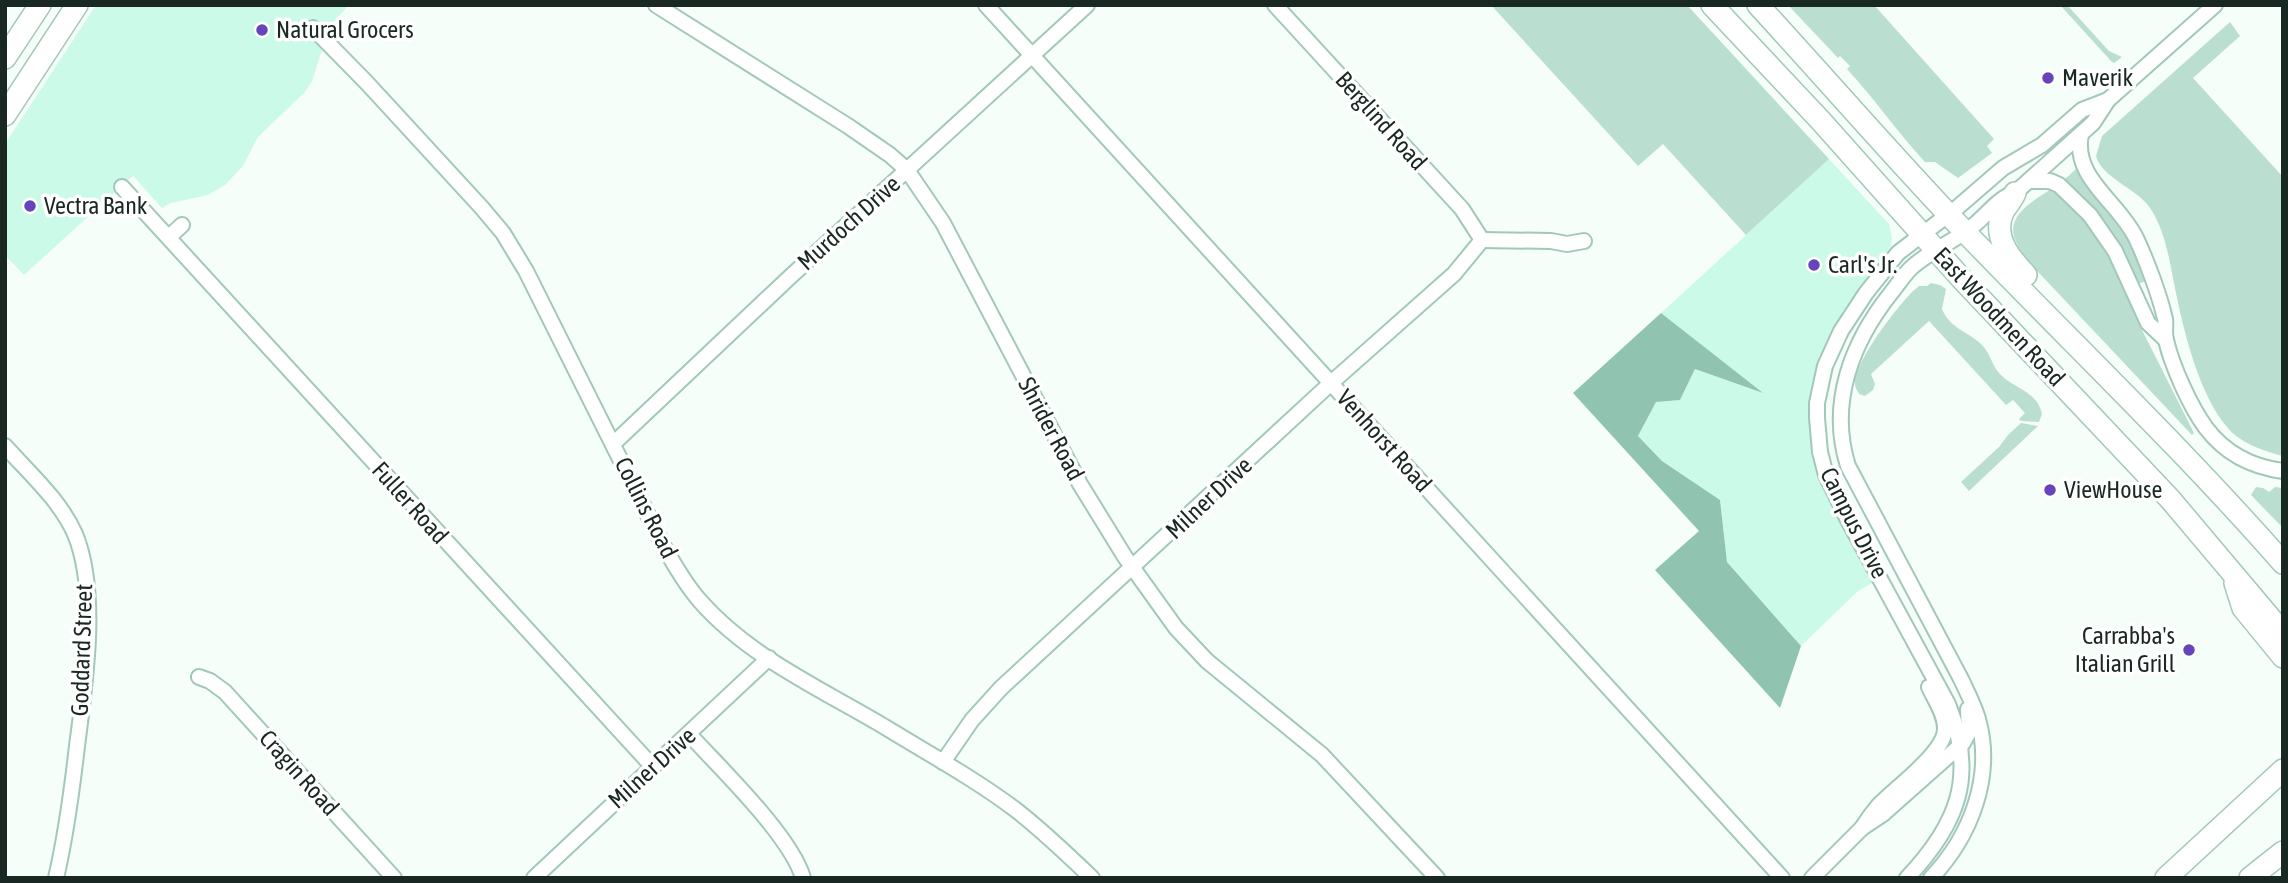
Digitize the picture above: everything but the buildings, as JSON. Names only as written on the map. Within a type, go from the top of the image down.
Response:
[{"type":"highway","points":[[5,115],[77,5]]},
{"type":"highway","name":"East Woodmen Road","points":[[1712,5],[2170,499],[2283,633]]},
{"type":"highway","name":"East Woodmen Road","points":[[1758,5],[1949,214],[2111,379],[2283,563]]},
{"type":"highway","points":[[5,31],[21,13],[40,6]]},
{"type":"highway","points":[[5,58],[40,6]]},
{"type":"highway","points":[[2022,187],[2003,212],[2001,239],[2006,250],[2014,262],[2104,358],[2111,379]]},
{"type":"highway","points":[[2232,574],[2243,608],[2283,657]]},
{"type":"highway","points":[[2166,878],[2283,770]]},
{"type":"highway","points":[[2250,878],[2283,852]]},
{"type":"street","name":"Shrider Road","points":[[656,5],[848,126],[907,170],[943,223],[1068,464],[1133,568],[1190,645],[1322,755],[1437,878]]},
{"type":"street","name":"Venhorst Road","points":[[986,5],[1782,878]]},
{"type":"street","name":"Murdoch Drive","points":[[613,444],[1087,5]]},
{"type":"street","name":"Berglind Road","points":[[1275,5],[1462,209],[1482,240]]},
{"type":"street","name":"Campus Drive","points":[[1931,878],[1957,845],[1978,798],[1983,752],[1979,721],[1972,701],[1852,476],[1840,429],[1842,396],[1860,341],[1877,312],[1912,266],[1966,232],[2006,196],[2022,187],[2098,117],[2108,100],[2215,5]]},
{"type":"street","name":"Collins Road","points":[[313,28],[397,115],[503,233],[526,271],[662,543],[692,591],[724,624],[769,658],[943,762],[1029,820],[1092,878]]},
{"type":"street","name":"Campus Drive","points":[[1907,878],[1936,846],[1950,820],[1960,788],[1958,731],[1948,704],[1826,475],[1819,443],[1817,403],[1829,354],[1841,331],[1890,261],[1999,171],[2042,145],[2082,110],[2108,100]]},
{"type":"street","points":[[2081,134],[2079,149],[2083,167],[2121,213],[2137,240],[2165,320],[2166,340],[2201,420],[2215,439],[2247,462],[2283,471]]},
{"type":"street","points":[[2022,187],[2050,181],[2069,192],[2090,215],[2115,250],[2148,323],[2166,340]]},
{"type":"street","name":"Fuller Road","points":[[122,187],[653,767]]},
{"type":"street","points":[[169,237],[182,225]]},
{"type":"street","points":[[1482,240],[1543,240],[1567,244],[1584,241]]},
{"type":"street","name":"Milner Drive","points":[[943,762],[964,730],[992,697],[1331,383],[1454,274],[1482,240]]},
{"type":"street","name":"Goddard Street","points":[[5,446],[66,517],[79,545],[87,581],[87,648],[82,707],[56,878]]},
{"type":"street","points":[[1812,878],[1862,828],[1877,807],[1937,749],[1945,732],[1944,717],[1906,639],[1902,615]]},
{"type":"street","name":"Milner Drive","points":[[534,878],[769,658]]},
{"type":"street","name":"Cragin Road","points":[[199,677],[225,692],[394,878]]},
{"type":"street","points":[[1862,828],[1883,814],[1960,746],[1968,736],[1970,723],[1967,712],[1972,701]]},
{"type":"street","points":[[689,734],[757,809],[799,865],[803,878]]},
{"type":"shaded area","points":[[96,5],[349,5],[330,26],[312,81],[305,92],[258,137],[243,166],[225,185],[208,195],[171,203],[162,208],[133,176],[24,275],[5,255],[5,144]]},
{"type":"shaded area","points":[[1491,5],[1687,5],[1829,159],[1746,235],[1663,144],[1638,166]]},
{"type":"shaded area","points":[[1788,5],[1874,5],[1994,139],[1987,146],[1992,153],[1958,178],[1935,162],[1925,162],[1847,69],[1850,66],[1840,56],[1838,58]]},
{"type":"shaded area","points":[[2060,5],[2067,5],[2109,51],[2122,57],[2114,63],[2111,61]]},
{"type":"shaded area","points":[[2230,22],[2240,36],[2193,78],[2283,177],[2283,456],[2238,438],[2217,414],[2201,382],[2189,345],[2167,251],[2157,221],[2146,203],[2113,178],[2096,156],[2102,136]]},
{"type":"shaded area","points":[[1829,159],[1889,224],[1892,238],[1890,249],[1826,343],[1810,396],[1812,449],[1819,477],[1874,582],[1858,591],[1801,646],[1727,562],[1720,500],[1662,461],[1638,436],[1656,402],[1680,400],[1695,369],[1760,392],[1661,313]]},
{"type":"shaded area","points":[[2077,168],[2118,219],[2146,281],[2138,284],[2116,241],[2098,214],[2088,201],[2064,180]]},
{"type":"shaded area","points":[[2051,189],[2057,191],[2088,222],[2110,256],[2142,324],[2140,326],[2194,433],[2192,435],[2025,258],[2018,246],[2013,234],[2017,217],[2029,204]]},
{"type":"shaded area","points":[[1931,283],[1946,289],[1942,309],[1945,316],[1982,345],[2005,378],[2035,400],[2042,414],[2039,422],[2021,421],[2019,419],[2025,413],[2013,400],[2006,405],[1929,321],[1871,374],[1875,384],[1873,390],[1865,396],[1859,394],[1855,385],[1857,374],[1861,362],[1878,335],[1913,291],[1919,286]]},
{"type":"shaded area","points":[[1661,313],[1763,393],[1695,369],[1680,400],[1656,402],[1638,436],[1662,461],[1720,500],[1727,562],[1801,646],[1780,708],[1655,570],[1699,531],[1573,393]]},
{"type":"shaded area","points":[[2021,423],[2038,426],[1969,491],[1961,482]]},
{"type":"shaded area","points":[[2256,487],[2269,492],[2275,487],[2283,488],[2283,528],[2251,495]]},
{"type":"place","name":"Natural Grocers","points":[[262,30]]},
{"type":"place","name":"Maverik","points":[[2048,78]]},
{"type":"place","name":"Vectra Bank","points":[[30,206]]},
{"type":"place","name":"Carl's Jr.","points":[[1814,265]]},
{"type":"place","name":"ViewHouse","points":[[2050,490]]},
{"type":"place","name":"Carrabba's Italian Grill","points":[[2189,650]]}]
